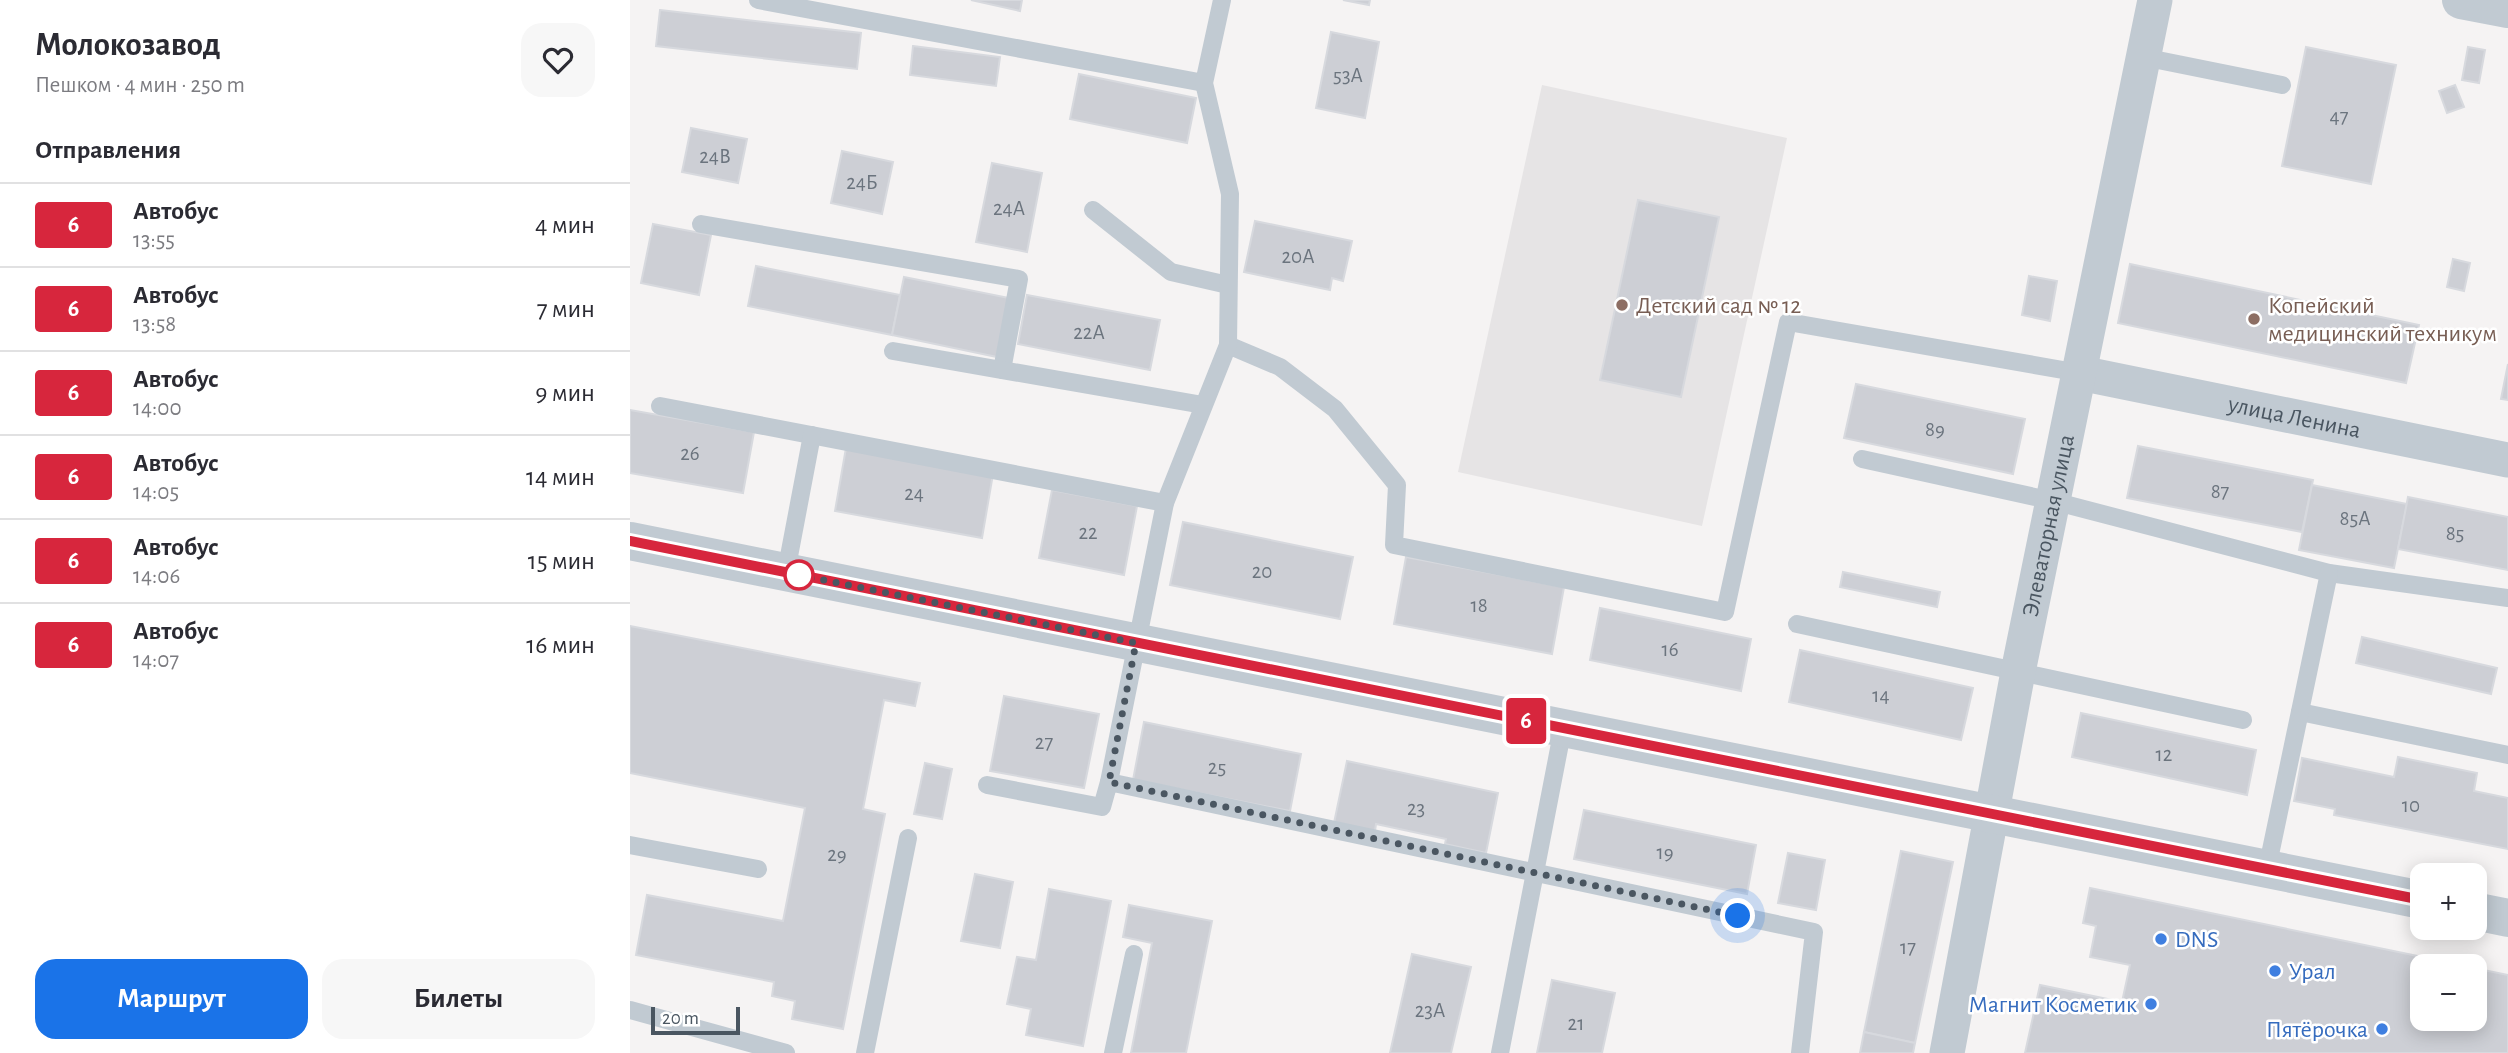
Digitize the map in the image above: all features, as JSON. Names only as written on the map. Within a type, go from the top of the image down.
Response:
[{"type":"street","name":"Элеваторная улица","points":[[1947,1053],[2018,672],[2155,0]]},
{"type":"street","points":[[2461,0],[2508,9]]},
{"type":"street","name":"улица Ленина","points":[[2080,373],[2508,460]]},
{"type":"street","points":[[630,541],[2410,898]]},
{"type":"street","points":[[2487,914],[2508,918]]},
{"type":"lane","points":[[758,0],[1203,83]]},
{"type":"lane","points":[[987,785],[1102,807],[1165,503],[1228,345],[1230,194],[1203,83],[1222,0]]},
{"type":"lane","points":[[2143,57],[2282,85]]},
{"type":"lane","points":[[1093,210],[1171,272],[1228,285]]},
{"type":"lane","points":[[701,224],[1019,279],[1002,370]]},
{"type":"lane","points":[[1228,345],[1280,367],[1335,409],[1397,485],[1394,545],[1725,612],[1788,322],[2080,373]]},
{"type":"lane","points":[[893,351],[1203,405]]},
{"type":"lane","points":[[660,406],[1165,503]]},
{"type":"lane","points":[[786,572],[812,435]]},
{"type":"lane","points":[[1862,459],[2053,501],[2329,573],[2508,598]]},
{"type":"lane","points":[[2267,869],[2329,573]]},
{"type":"lane","points":[[1797,624],[2243,720]]},
{"type":"lane","points":[[2300,712],[2508,755]]},
{"type":"lane","points":[[1500,1053],[1563,728]]},
{"type":"lane","points":[[1109,782],[1814,932],[1800,1053]]},
{"type":"lane","points":[[865,1053],[908,838]]},
{"type":"lane","points":[[630,845],[758,869]]},
{"type":"lane","points":[[1114,1053],[1134,954]]},
{"type":"lane","points":[[630,1010],[786,1053]]},
{"type":"shaded area","name":"Детский сад № 12","points":[[1542,85],[1787,138],[1702,526],[1458,472]]},
{"type":"building","points":[[971,0],[1022,0],[1020,11]]},
{"type":"building","points":[[1343,0],[1370,0],[1369,5]]},
{"type":"building","points":[[660,10],[861,33],[857,69],[656,46]]},
{"type":"building","points":[[1331,32],[1379,42],[1365,118],[1316,108]]},
{"type":"building","points":[[913,46],[1000,57],[996,86],[910,75]]},
{"type":"building","points":[[2306,47],[2396,65],[2371,184],[2282,166]]},
{"type":"building","points":[[2468,47],[2485,50],[2479,83],[2462,80]]},
{"type":"building","points":[[1079,74],[1196,98],[1187,143],[1070,119]]},
{"type":"building","points":[[2455,85],[2464,107],[2447,113],[2439,91]]},
{"type":"building","points":[[691,128],[747,139],[738,183],[682,172]]},
{"type":"building","points":[[842,151],[893,162],[882,214],[831,203]]},
{"type":"building","points":[[992,163],[1042,173],[1027,252],[976,242]]},
{"type":"building","points":[[1638,200],[1719,217],[1681,397],[1600,380]]},
{"type":"building","points":[[1255,221],[1352,241],[1343,281],[1332,278],[1330,290],[1244,272]]},
{"type":"building","points":[[653,224],[711,235],[699,295],[641,283]]},
{"type":"building","points":[[2453,259],[2470,263],[2464,291],[2447,287]]},
{"type":"building","points":[[2130,264],[2419,325],[2406,383],[2118,323]]},
{"type":"building","points":[[756,266],[900,295],[892,335],[748,306]]},
{"type":"building","points":[[2029,276],[2057,281],[2050,321],[2022,315]]},
{"type":"building","points":[[904,277],[1009,298],[997,357],[892,335]]},
{"type":"building","points":[[1027,295],[1160,320],[1150,370],[1018,344]]},
{"type":"building","points":[[2508,364],[2508,400],[2501,399]]},
{"type":"building","points":[[1856,384],[2025,419],[2013,474],[1844,438]]},
{"type":"building","points":[[630,410],[754,432],[743,493],[630,473]]},
{"type":"building","points":[[2138,446],[2313,480],[2302,532],[2127,498]]},
{"type":"building","points":[[846,448],[993,474],[982,538],[835,511]]},
{"type":"building","points":[[2312,485],[2407,504],[2394,568],[2299,550]]},
{"type":"building","points":[[1052,490],[1137,506],[1124,575],[1039,558]]},
{"type":"building","points":[[2408,497],[2508,517],[2508,570],[2398,549]]},
{"type":"building","points":[[1183,522],[1353,557],[1340,619],[1170,585]]},
{"type":"building","points":[[1406,557],[1564,587],[1552,654],[1394,624]]},
{"type":"building","points":[[1843,572],[1940,592],[1937,607],[1840,587]]},
{"type":"building","points":[[1600,608],[1751,639],[1741,691],[1590,660]]},
{"type":"building","points":[[630,626],[920,683],[915,706],[884,700],[863,809],[885,814],[843,1029],[792,1019],[795,1001],[772,996],[774,982],[636,955],[647,895],[783,921],[805,808],[630,773]]},
{"type":"building","points":[[2362,637],[2497,668],[2491,694],[2356,663]]},
{"type":"building","points":[[1800,650],[1973,688],[1961,740],[1789,702]]},
{"type":"building","points":[[1004,696],[1099,714],[1084,788],[990,771]]},
{"type":"building","points":[[2081,713],[2256,750],[2247,795],[2072,757]]},
{"type":"building","points":[[1144,722],[1301,754],[1290,811],[1133,780]]},
{"type":"building","points":[[2398,757],[2477,773],[2474,791],[2508,798],[2508,849],[2334,815],[2335,809],[2294,801],[2302,758],[2394,777]]},
{"type":"building","points":[[1347,761],[1498,793],[1486,853],[1445,844],[1446,839],[1376,824],[1375,831],[1334,823]]},
{"type":"building","points":[[925,763],[952,769],[942,819],[914,814]]},
{"type":"building","points":[[1584,810],[1756,845],[1747,894],[1574,859]]},
{"type":"building","points":[[1901,851],[1953,862],[1915,1043],[1864,1032]]},
{"type":"building","points":[[1788,853],[1825,860],[1816,910],[1778,903]]},
{"type":"building","points":[[975,874],[1013,882],[1000,948],[961,941]]},
{"type":"building","name":"Урал","points":[[2090,888],[2410,954],[2410,1031],[2487,1031],[2487,971],[2508,975],[2508,1053],[2025,1053],[2040,985],[2122,1002],[2130,965],[2090,957],[2096,926],[2083,923]]},
{"type":"building","points":[[1049,889],[1111,901],[1083,1046],[1026,1035],[1031,1009],[1007,1004],[1017,957],[1036,960]]},
{"type":"building","points":[[1129,905],[1212,921],[1186,1053],[1131,1053],[1152,943],[1123,937]]},
{"type":"building","points":[[1412,954],[1471,967],[1451,1053],[1390,1053]]},
{"type":"building","points":[[1552,980],[1615,993],[1602,1053],[1537,1053]]},
{"type":"building","points":[[1864,1032],[1915,1043],[1913,1053],[1860,1053]]},
{"type":"bus line","name":"6","points":[[630,541],[2410,898]]},
{"type":"place","name":"Детский сад № 12","points":[[1622,305]]},
{"type":"place","name":"Копейский медицинский техникум","points":[[2254,319]]},
{"type":"place","name":"DNS","points":[[2161,939]]},
{"type":"place","name":"Урал","points":[[2275,971]]},
{"type":"place","name":"Магнит Косметик","points":[[2151,1004]]},
{"type":"place","name":"Пятёрочка","points":[[2382,1029]]},
{"type":"route","points":[[799,575],[1136,643],[1109,782],[1738,916]]}]
